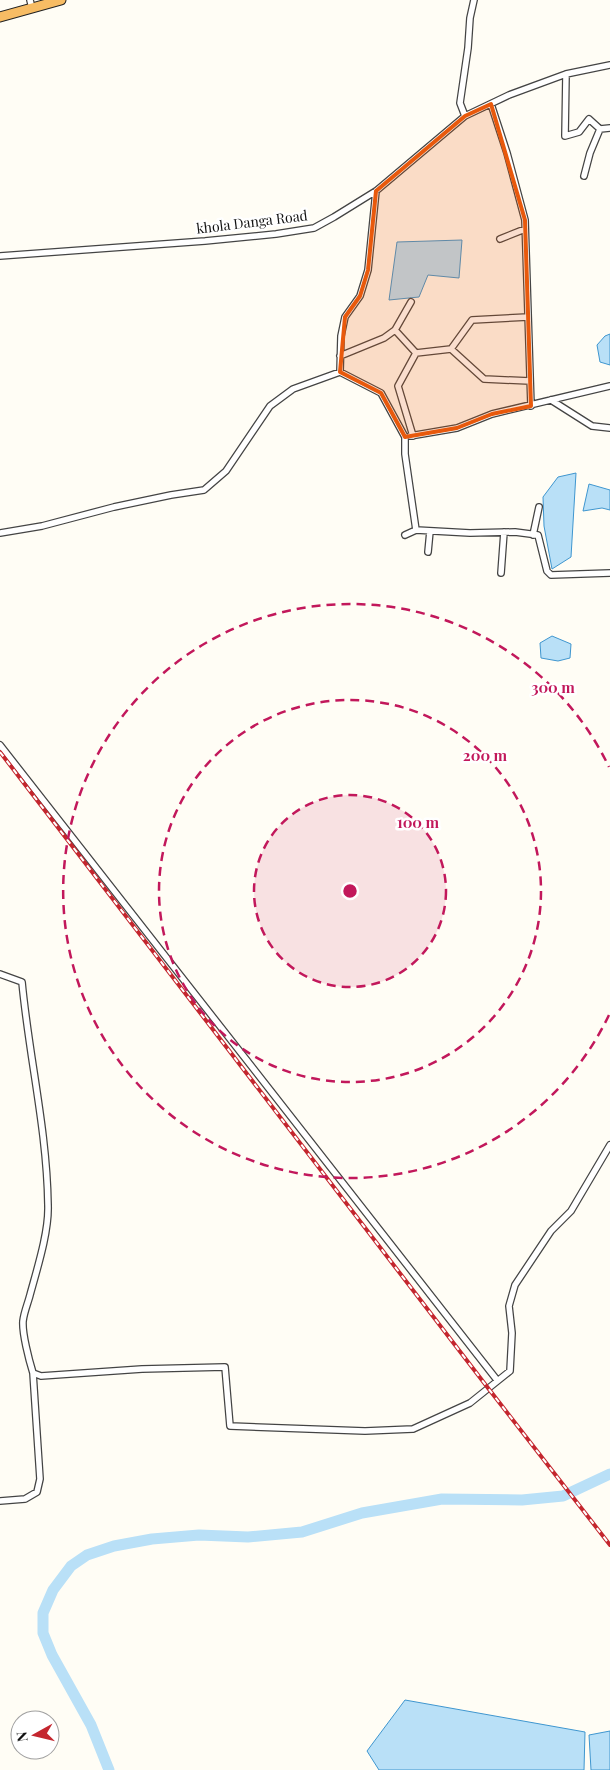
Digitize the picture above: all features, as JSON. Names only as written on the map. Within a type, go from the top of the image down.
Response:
[{"type":"highway","points":[[0,17],[31,4],[61,0]]},
{"type":"street","points":[[465,116],[460,103],[467,57],[470,18],[474,0]]},
{"type":"street","name":"khola Danga Road","points":[[0,256],[205,241],[314,228],[376,191],[465,116],[566,74],[610,65]]},
{"type":"street","points":[[566,74],[565,136],[579,132],[589,119],[600,129],[610,128]]},
{"type":"street","points":[[491,104],[508,152],[525,220],[531,406]]},
{"type":"street","points":[[584,176],[600,129]]},
{"type":"street","points":[[340,372],[341,336],[345,317],[360,296],[368,270],[376,191]]},
{"type":"street","points":[[500,238],[526,229]]},
{"type":"street","points":[[340,356],[384,338],[396,330],[411,302]]},
{"type":"street","points":[[416,353],[451,349],[472,320],[528,317]]},
{"type":"street","points":[[396,330],[416,353]]},
{"type":"street","points":[[451,349],[484,379],[530,381]]},
{"type":"street","points":[[413,436],[398,386],[416,353]]},
{"type":"street","points":[[0,533],[42,526],[114,507],[204,490],[226,471],[270,406],[293,389],[340,372],[381,393],[405,437],[405,454],[416,530]]},
{"type":"street","points":[[405,437],[457,428],[492,414],[610,386]]},
{"type":"street","points":[[551,400],[592,426],[610,428]]},
{"type":"street","points":[[533,535],[539,507]]},
{"type":"street","points":[[405,535],[416,530],[470,533],[504,532],[538,535],[546,571],[551,575],[610,573]]},
{"type":"street","points":[[428,552],[430,531]]},
{"type":"street","points":[[501,573],[504,532]]},
{"type":"street","points":[[0,744],[498,1380]]},
{"type":"street","points":[[0,974],[22,982],[26,1024],[47,1166],[48,1208],[41,1255],[23,1322],[33,1373],[40,1479],[37,1492],[25,1499],[0,1501]]},
{"type":"street","points":[[33,1373],[41,1376],[142,1369],[225,1367],[230,1426],[365,1431],[413,1429],[470,1403],[510,1371],[512,1333],[509,1306],[515,1285],[551,1231],[571,1211],[610,1145]]},
{"type":"highlighted area","points":[[491,104],[525,220],[531,406],[492,414],[457,428],[405,437],[381,393],[340,372],[345,317],[360,296],[368,270],[376,191],[465,116]]},
{"type":"water","points":[[462,240],[459,278],[428,275],[419,297],[389,300],[397,242]]},
{"type":"water","points":[[610,334],[610,365],[600,362],[597,345],[605,336]]},
{"type":"water","points":[[576,473],[571,557],[552,569],[544,526],[543,497],[558,477]]},
{"type":"water","points":[[589,484],[610,490],[610,510],[602,508],[583,511]]},
{"type":"water","points":[[552,636],[571,644],[570,658],[558,661],[541,658],[540,643]]},
{"type":"water","points":[[405,1700],[585,1732],[584,1770],[379,1770],[367,1751]]},
{"type":"water","points":[[610,1731],[610,1770],[591,1770],[589,1735]]},
{"type":"waterway","points":[[109,1770],[91,1725],[52,1655],[43,1633],[43,1613],[53,1590],[71,1566],[87,1555],[114,1546],[152,1539],[199,1535],[248,1537],[302,1532],[362,1513],[442,1499],[522,1500],[563,1496],[610,1474]]},
{"type":"railway","points":[[0,752],[610,1545]]}]
